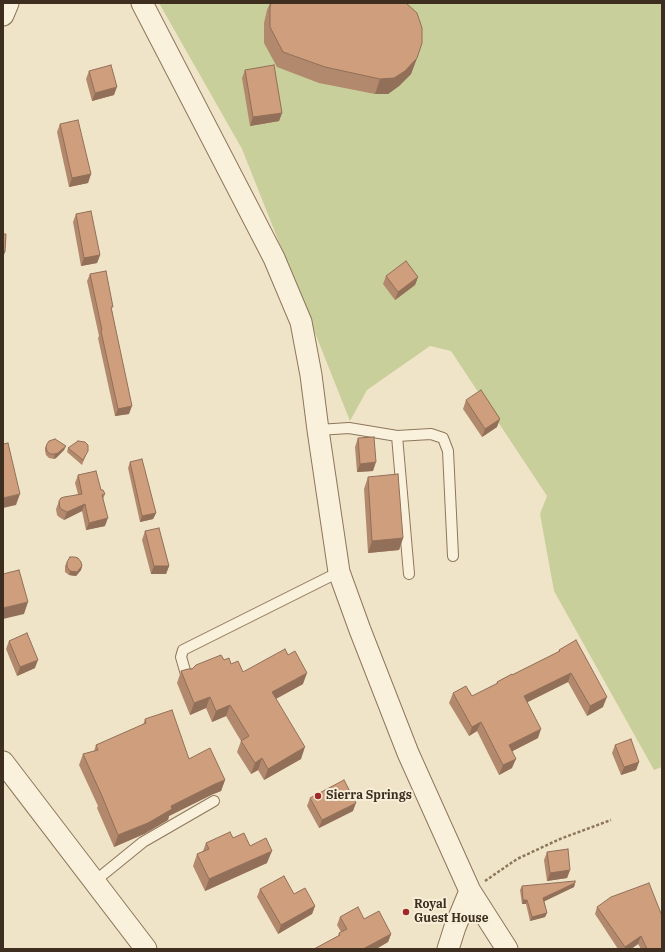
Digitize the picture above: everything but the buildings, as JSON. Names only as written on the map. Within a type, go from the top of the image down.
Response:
[{"type":"street","points":[[3,16],[8,3]]},
{"type":"street","points":[[142,3],[274,258],[300,322],[311,375],[339,572],[408,753],[470,891],[507,949]]},
{"type":"street","points":[[3,762],[146,949]]},
{"type":"street","points":[[448,949],[455,927],[470,891]]},
{"type":"lane","points":[[318,430],[349,428],[397,436],[431,434],[443,438],[448,451],[453,556]]},
{"type":"lane","points":[[397,436],[409,574]]},
{"type":"lane","points":[[186,674],[181,657],[183,650],[339,572]]},
{"type":"lane","points":[[95,882],[143,842],[214,801]]},
{"type":"path","points":[[470,891],[517,859],[560,839],[611,820]]},
{"type":"green space","points":[[159,3],[662,3],[662,767],[654,770],[554,591],[540,514],[547,496],[451,351],[430,346],[367,390],[350,421],[242,149]]},
{"type":"place","name":"Sierra Springs","points":[[318,796]]},
{"type":"place","name":"Royal Guest House","points":[[406,912]]}]
